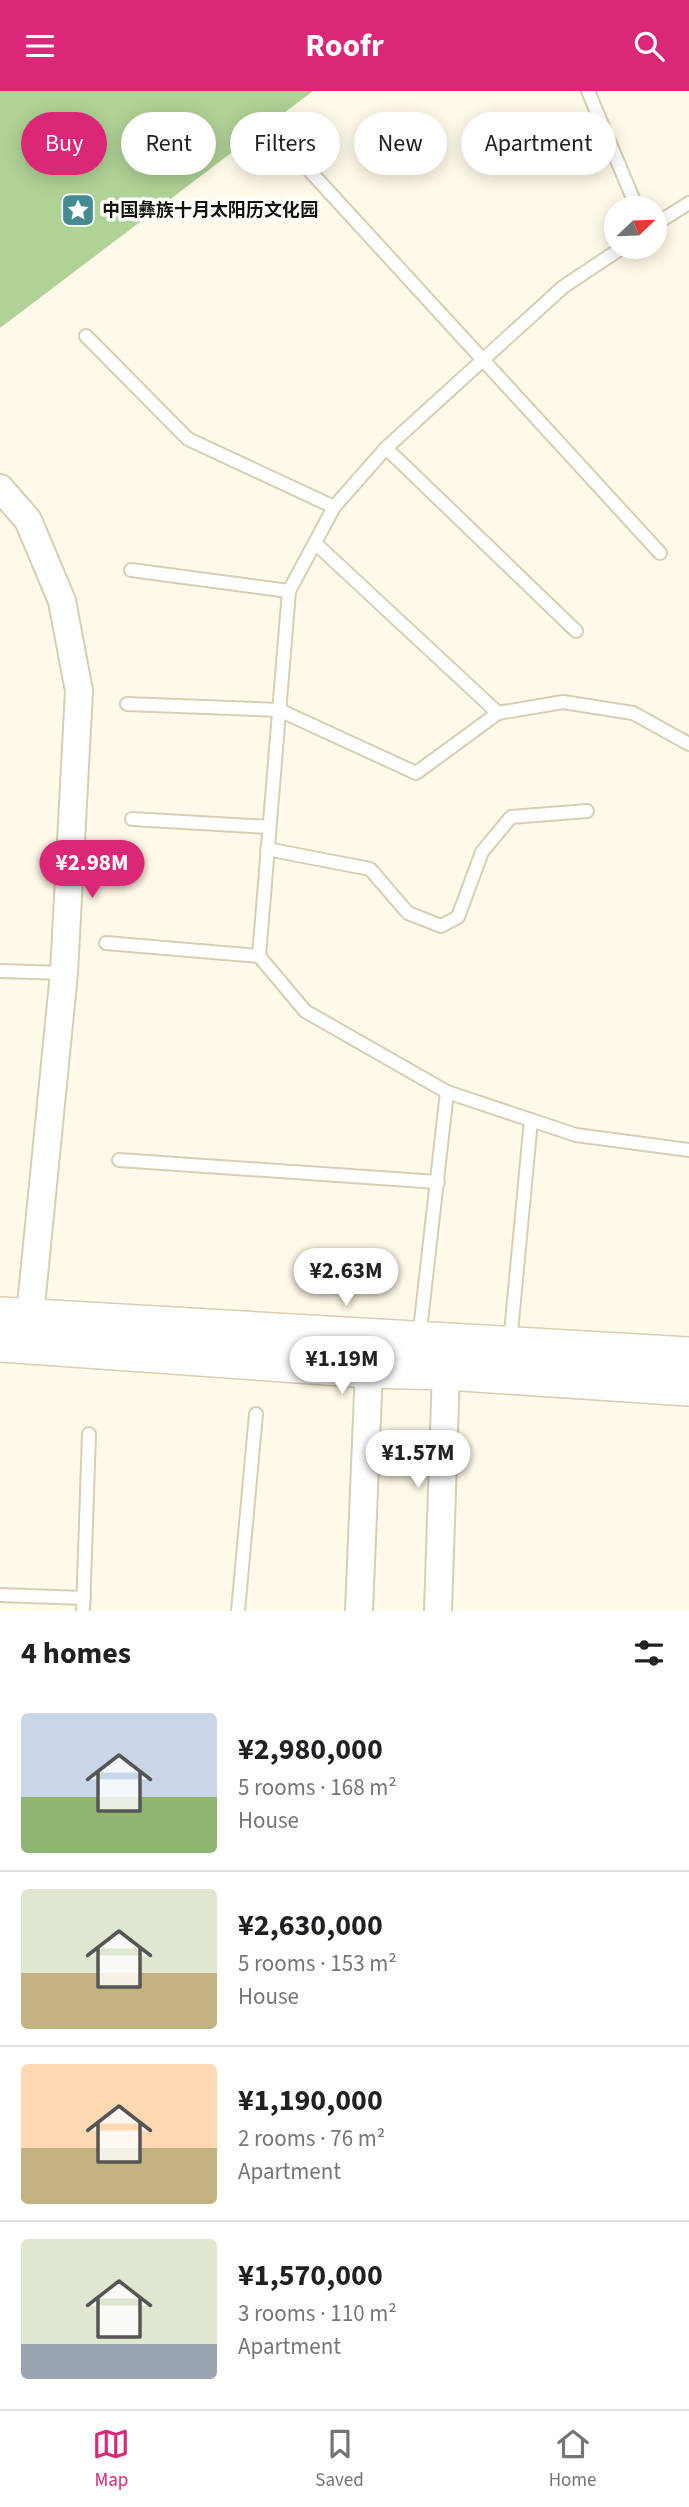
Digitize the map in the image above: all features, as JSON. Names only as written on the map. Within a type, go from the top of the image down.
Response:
[{"type":"main road","points":[[14,1330],[419,1341],[689,1356]]},
{"type":"main road","points":[[14,1330],[369,1369],[446,1371],[689,1387]]},
{"type":"street","points":[[0,488],[28,520],[62,601],[79,691],[64,973],[14,1330]]},
{"type":"street","points":[[359,1611],[369,1369]]},
{"type":"street","points":[[438,1611],[446,1371]]},
{"type":"lane","points":[[588,91],[632,196]]},
{"type":"lane","points":[[314,175],[660,553]]},
{"type":"lane","points":[[667,218],[687,207]]},
{"type":"lane","points":[[258,956],[289,591],[334,507],[386,448],[563,287],[605,259]]},
{"type":"lane","points":[[86,335],[188,439],[334,507]]},
{"type":"lane","points":[[386,448],[576,631]]},
{"type":"lane","points":[[315,543],[498,713]]},
{"type":"lane","points":[[131,570],[289,591]]},
{"type":"lane","points":[[127,704],[279,710],[416,773],[498,713],[564,702],[634,713],[689,744]]},
{"type":"lane","points":[[267,849],[370,869],[408,913],[441,926],[458,917],[482,852],[511,817],[587,811]]},
{"type":"lane","points":[[132,819],[269,827]]},
{"type":"lane","points":[[106,943],[258,956],[305,1011],[447,1093],[576,1135],[689,1150]]},
{"type":"lane","points":[[0,971],[64,973]]},
{"type":"lane","points":[[419,1341],[447,1093]]},
{"type":"lane","points":[[509,1347],[531,1120]]},
{"type":"lane","points":[[119,1160],[438,1182]]},
{"type":"lane","points":[[238,1611],[256,1415]]},
{"type":"lane","points":[[0,1595],[84,1605],[89,1434]]},
{"type":"green space","name":"中国彝族十月太阳历文化园","points":[[0,91],[313,91],[285,112],[230,112],[230,154],[216,164],[216,112],[121,112],[121,175],[202,175],[0,328]]},
{"type":"place","name":"中国彝族十月太阳历文化园","points":[[78,210]]}]
